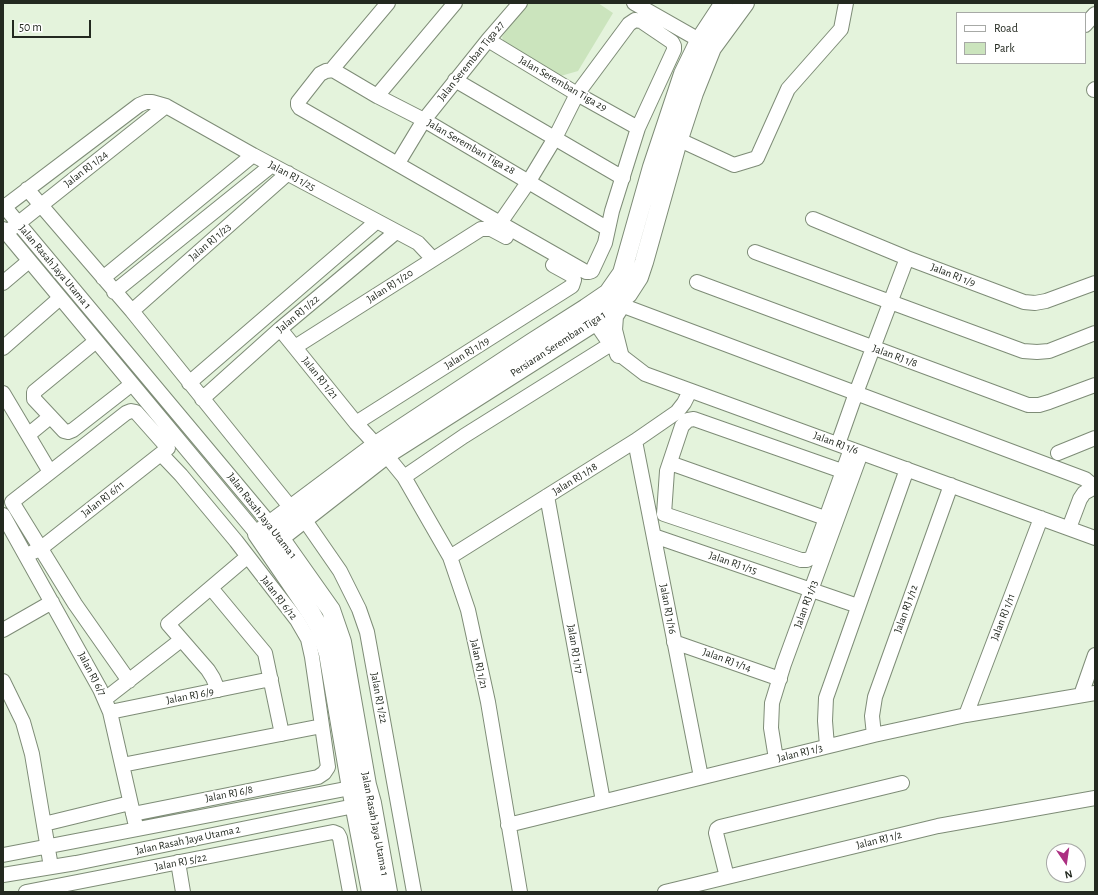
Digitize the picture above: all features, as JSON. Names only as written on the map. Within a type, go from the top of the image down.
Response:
[{"type":"main road","name":"Persiaran Seremban Tiga 1","points":[[706,44],[724,3]]},
{"type":"main road","name":"Persiaran Seremban Tiga 1","points":[[269,536],[381,450],[591,316],[625,300],[639,277],[644,262],[683,74],[706,44],[745,3]]},
{"type":"main road","name":"Persiaran Seremban Tiga 1","points":[[591,316],[622,273],[652,167],[671,136]]},
{"type":"main road","points":[[615,349],[612,330],[614,316],[625,300]]},
{"type":"main road","name":"Jalan Rasah Jaya Utama 1","points":[[269,536],[331,610],[342,642],[359,786],[354,806],[371,892]]},
{"type":"main road","name":"Jalan Rasah Jaya Utama 1","points":[[359,786],[372,803],[388,892]]},
{"type":"street","points":[[388,3],[333,70],[320,74],[298,102],[300,108],[398,163],[500,223],[586,272],[592,271],[605,243],[608,228],[638,128],[674,50],[672,42],[641,21],[635,20],[629,24],[577,94],[555,138],[529,181],[500,223]]},
{"type":"street","points":[[377,96],[455,3]]},
{"type":"street","name":"Jalan Seremban Tiga 27","points":[[398,163],[424,120],[455,80],[520,3]]},
{"type":"street","points":[[634,3],[706,44]]},
{"type":"street","points":[[671,136],[734,165],[757,158],[788,89],[841,29],[846,3]]},
{"type":"street","points":[[1086,24],[1095,14]]},
{"type":"street","name":"Jalan Seremban Tiga 29","points":[[488,40],[577,94],[638,128]]},
{"type":"street","name":"Jalan Seremban Tiga 28","points":[[333,70],[377,96],[424,120],[608,228]]},
{"type":"street","points":[[455,80],[623,178]]},
{"type":"street","name":"Jalan RJ 1/25","points":[[146,102],[166,106],[272,166],[288,173],[418,244],[433,259]]},
{"type":"street","name":"Jalan RJ 1/24","points":[[4,206],[139,105],[146,102]]},
{"type":"street","name":"Jalan RJ 1/24","points":[[5,231],[18,223],[166,106]]},
{"type":"street","points":[[103,278],[253,155]]},
{"type":"street","name":"Jalan RJ 1/23","points":[[114,292],[272,166]]},
{"type":"street","name":"Jalan RJ 1/23","points":[[132,312],[288,173]]},
{"type":"street","name":"Jalan RJ 1/22","points":[[27,189],[132,312],[297,513],[340,571],[359,609],[367,632],[414,892]]},
{"type":"street","name":"Jalan Rasah Jaya Utama 1","points":[[4,206],[269,536]]},
{"type":"street","name":"Jalan RJ 1/9","points":[[813,219],[907,258],[1024,302],[1035,303],[1046,301],[1095,283]]},
{"type":"street","name":"Jalan RJ 1/22","points":[[189,383],[376,222]]},
{"type":"street","name":"Jalan RJ 1/20","points":[[295,348],[481,229],[491,229],[570,274],[574,280]]},
{"type":"street","name":"Jalan Rasah Jaya Utama 1","points":[[5,231],[132,384],[169,447],[269,536]]},
{"type":"street","name":"Jalan RJ 1/22","points":[[202,399],[280,329],[396,232]]},
{"type":"street","points":[[755,252],[1023,351],[1049,351],[1095,333]]},
{"type":"street","points":[[649,513],[664,514],[804,561],[812,557],[850,449],[856,393],[907,258]]},
{"type":"street","points":[[3,282],[29,261]]},
{"type":"street","name":"Jalan RJ 1/19","points":[[356,423],[572,286],[574,280]]},
{"type":"street","name":"Jalan RJ 1/8","points":[[697,282],[1028,405],[1039,405],[1095,385]]},
{"type":"street","points":[[3,348],[60,298]]},
{"type":"street","points":[[625,300],[856,393],[1085,479],[1094,487],[1080,499],[1069,528]]},
{"type":"street","name":"Jalan RJ 1/6","points":[[591,316],[615,349],[645,374],[1095,538]]},
{"type":"street","name":"Jalan RJ 1/21","points":[[280,329],[356,423],[404,477],[450,557],[468,610],[488,702],[520,892]]},
{"type":"street","points":[[96,341],[34,392],[34,399],[64,431],[68,432],[73,430],[132,384]]},
{"type":"street","points":[[404,477],[464,436],[615,349]]},
{"type":"street","name":"Jalan RJ 1/18","points":[[450,557],[635,442],[677,412],[685,413],[690,390]]},
{"type":"street","points":[[3,392],[50,472]]},
{"type":"street","points":[[129,681],[75,604],[8,502],[50,472],[126,413],[131,411],[136,412],[169,447]]},
{"type":"street","points":[[664,514],[665,487],[670,463],[685,413],[694,419],[842,471]]},
{"type":"street","points":[[28,435],[50,417]]},
{"type":"street","points":[[1058,453],[1095,438]]},
{"type":"street","name":"Jalan RJ 1/16","points":[[635,442],[701,777]]},
{"type":"street","name":"Jalan RJ 6/11","points":[[26,556],[40,549],[169,447]]},
{"type":"street","name":"Jalan RJ 6/12","points":[[169,447],[181,475],[297,620],[308,639],[328,767],[324,773]]},
{"type":"street","name":"Jalan RJ 1/13","points":[[776,759],[771,728],[772,703],[812,590],[850,449]]},
{"type":"street","points":[[670,463],[826,518]]},
{"type":"street","points":[[827,746],[825,721],[826,698],[907,469]]},
{"type":"street","name":"Jalan RJ 1/12","points":[[874,735],[872,716],[875,697],[950,485]]},
{"type":"street","name":"Jalan RJ 1/17","points":[[547,496],[603,801]]},
{"type":"street","name":"Jalan RJ 6/7","points":[[3,515],[100,689],[107,705],[136,830],[142,849]]},
{"type":"street","name":"Jalan RJ 1/11","points":[[966,715],[1041,518]]},
{"type":"street","name":"Jalan RJ 1/15","points":[[654,536],[858,606]]},
{"type":"street","points":[[218,690],[208,670],[168,624],[247,557]]},
{"type":"street","points":[[211,588],[262,648],[267,659],[282,734]]},
{"type":"street","points":[[3,630],[52,602]]},
{"type":"street","points":[[107,705],[129,681],[181,640]]},
{"type":"street","name":"Jalan RJ 1/14","points":[[674,642],[780,679]]},
{"type":"street","points":[[1081,695],[1095,656]]},
{"type":"street","name":"Jalan RJ 6/9","points":[[107,705],[218,690],[271,679]]},
{"type":"street","points":[[3,681],[23,722],[32,754],[51,867]]},
{"type":"street","name":"Jalan RJ 1/3","points":[[508,825],[874,735],[966,715],[1095,693]]},
{"type":"street","points":[[122,765],[322,726]]},
{"type":"street","name":"Jalan RJ 6/8","points":[[44,824],[318,776],[324,773]]},
{"type":"street","points":[[727,877],[716,833],[717,829],[720,827],[902,783]]},
{"type":"street","name":"Jalan Rasah Jaya Utama 2","points":[[9,854],[359,786]]},
{"type":"street","name":"Jalan RJ 1/2","points":[[665,892],[938,826],[1095,798]]},
{"type":"street","name":"Jalan Rasah Jaya Utama 2","points":[[3,875],[51,867],[372,803]]},
{"type":"street","name":"Jalan RJ 5/22","points":[[25,892],[336,833],[340,838],[350,892]]},
{"type":"street","points":[[9,854],[19,872],[25,892]]},
{"type":"street","points":[[178,862],[183,892]]},
{"type":"green space","points":[[526,3],[598,3],[613,13],[578,71],[557,77],[506,48],[502,37]]}]
